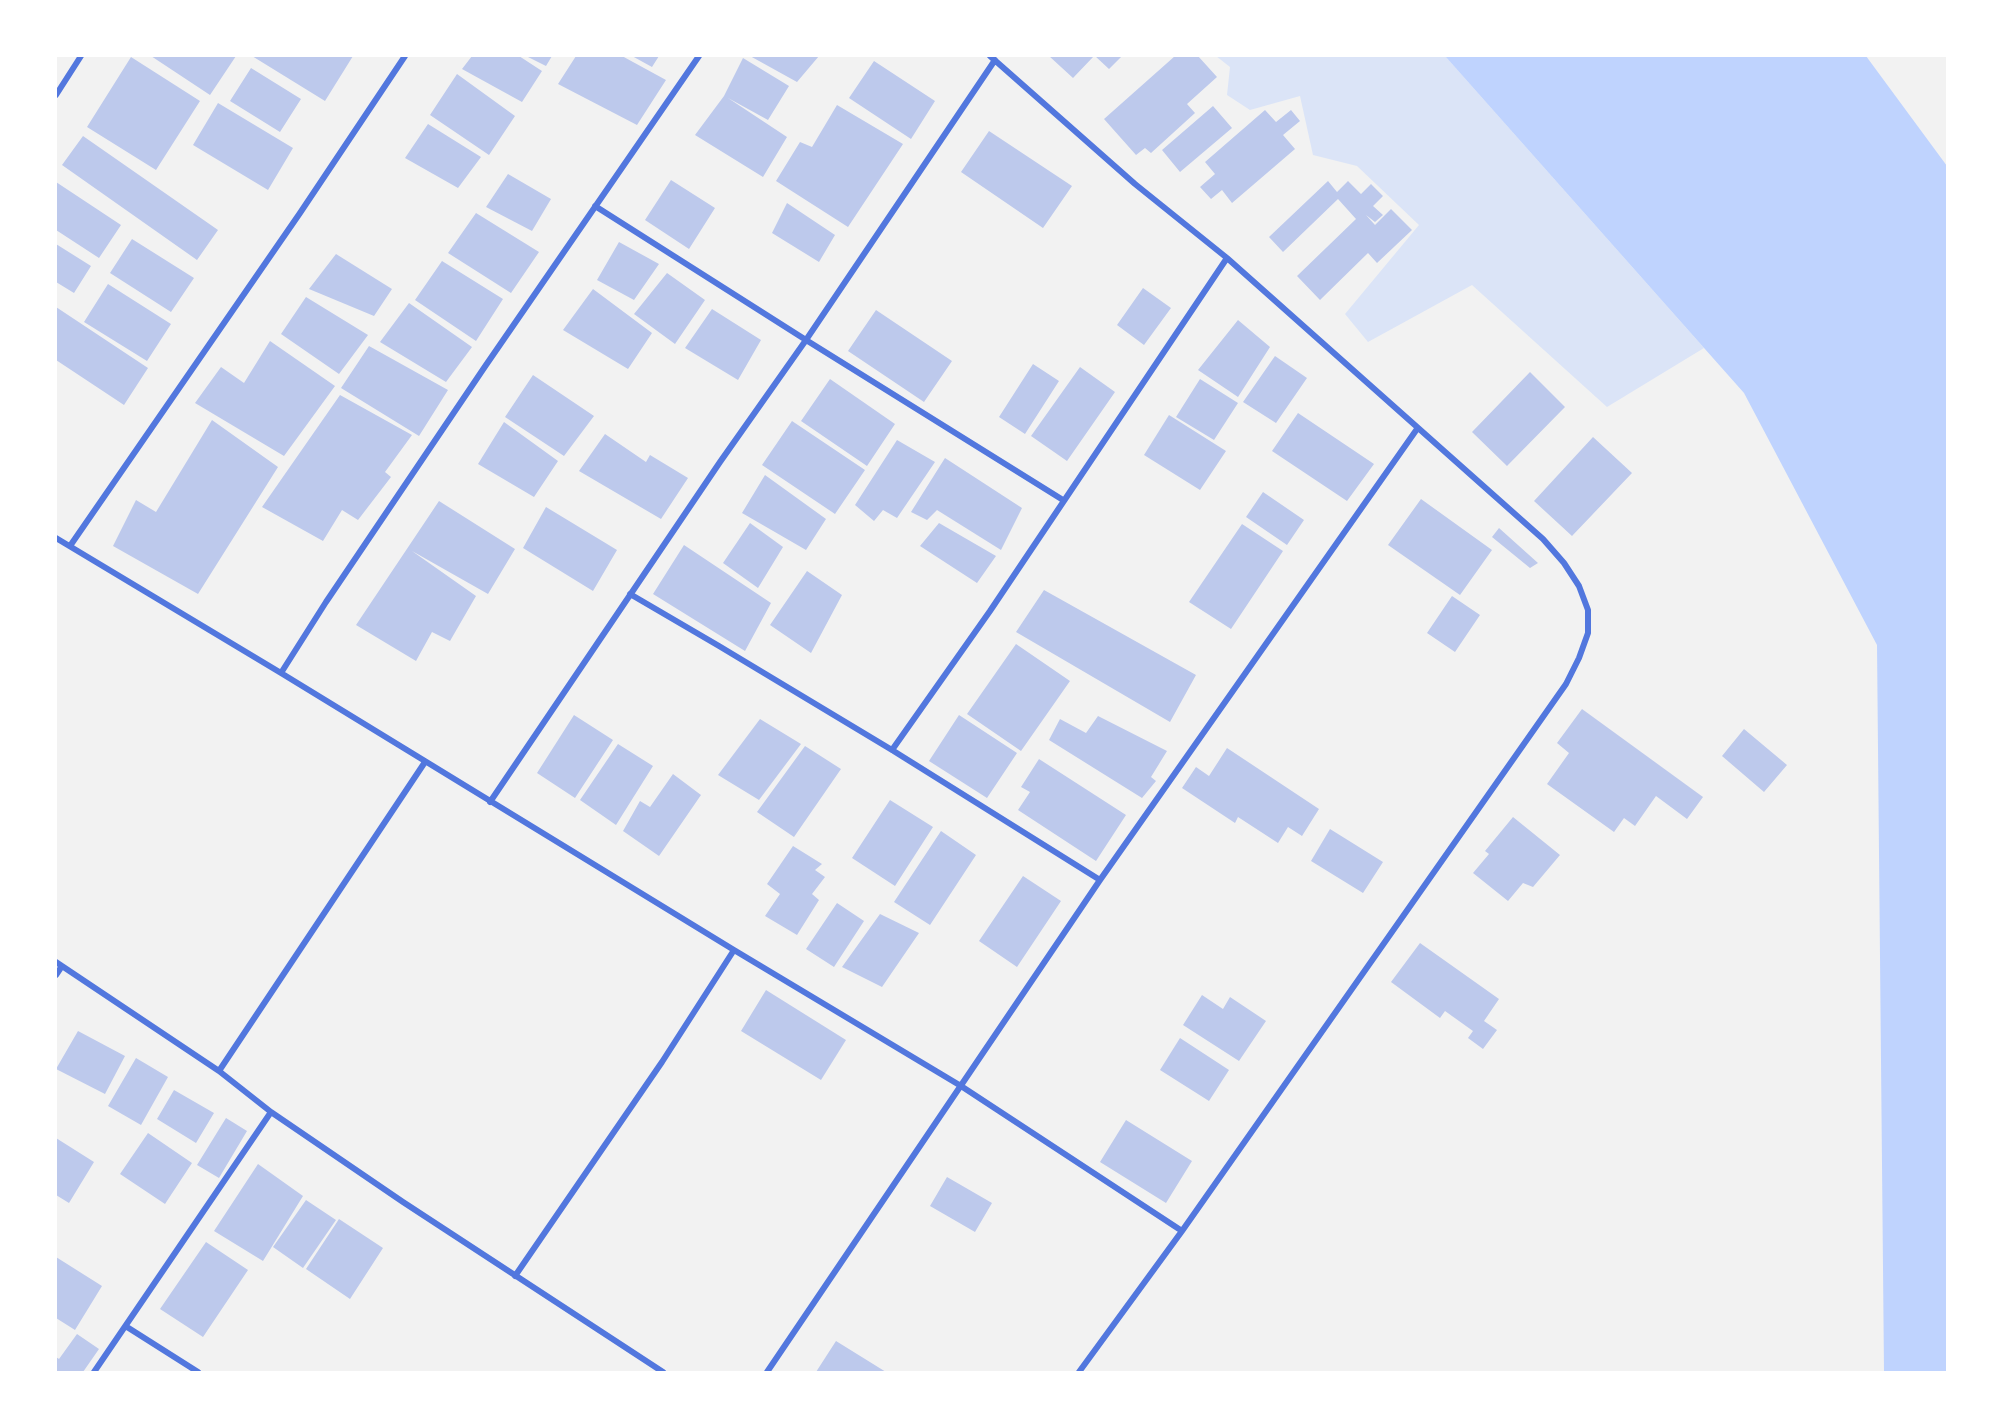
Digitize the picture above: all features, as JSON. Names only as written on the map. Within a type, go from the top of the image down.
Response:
[{"type":"street","points":[[56,95],[81,56]]},
{"type":"street","points":[[70,546],[405,56]]},
{"type":"street","points":[[281,673],[326,602],[699,56]]},
{"type":"street","points":[[490,802],[720,462],[806,340],[992,58],[1135,184],[1227,258],[1543,539],[1574,578],[1588,610],[1588,633],[1566,684],[1182,1231],[1079,1372]]},
{"type":"street","points":[[595,206],[1063,500]]},
{"type":"street","points":[[892,750],[990,611],[1227,258]]},
{"type":"street","points":[[767,1372],[1100,880],[1418,429]]},
{"type":"street","points":[[56,538],[961,1086],[1182,1231]]},
{"type":"street","points":[[630,594],[892,750],[1100,880]]},
{"type":"street","points":[[219,1071],[425,762]]},
{"type":"street","points":[[515,1276],[662,1062],[734,950]]},
{"type":"street","points":[[56,975],[59,964],[219,1071],[271,1112],[402,1203],[663,1372]]},
{"type":"street","points":[[94,1372],[271,1112]]},
{"type":"street","points":[[126,1328],[198,1372]]},
{"type":"shaded area","points":[[1216,56],[1445,56],[1704,348],[1607,407],[1472,285],[1368,342],[1345,314],[1419,225],[1357,166],[1313,155],[1300,96],[1250,110],[1227,95],[1230,67]]},
{"type":"water","points":[[1445,56],[1866,56],[1947,166],[1947,1372],[1884,1372],[1877,645],[1744,393]]},
{"type":"building","points":[[151,56],[236,56],[210,95]]},
{"type":"building","points":[[252,56],[353,56],[325,101]]},
{"type":"building","points":[[472,56],[519,56],[542,71],[522,102],[462,69]]},
{"type":"building","points":[[526,56],[552,56],[546,66]]},
{"type":"building","points":[[576,56],[622,56],[666,80],[637,125],[558,84]]},
{"type":"building","points":[[632,56],[659,56],[652,67]]},
{"type":"building","points":[[750,56],[819,56],[797,82]]},
{"type":"building","points":[[1049,56],[1094,56],[1073,78]]},
{"type":"building","points":[[1095,56],[1122,56],[1109,69]]},
{"type":"building","points":[[1175,56],[1198,56],[1217,77],[1187,104],[1195,113],[1151,153],[1145,148],[1136,155],[1104,119]]},
{"type":"building","points":[[131,57],[200,101],[156,170],[87,127]]},
{"type":"building","points":[[743,58],[789,86],[768,120],[728,98],[787,137],[763,177],[695,135],[724,96]]},
{"type":"building","points":[[874,61],[935,101],[911,139],[849,98]]},
{"type":"building","points":[[251,68],[301,99],[280,132],[230,101]]},
{"type":"building","points":[[457,74],[515,116],[489,155],[430,115]]},
{"type":"building","points":[[218,103],[293,148],[268,190],[193,145]]},
{"type":"building","points":[[837,105],[903,144],[848,227],[776,181],[800,142],[812,147]]},
{"type":"building","points":[[1213,106],[1232,128],[1180,172],[1162,150]]},
{"type":"building","points":[[1265,110],[1276,122],[1291,110],[1300,121],[1283,135],[1295,149],[1232,203],[1222,190],[1211,199],[1200,187],[1215,174],[1205,162]]},
{"type":"building","points":[[428,124],[481,157],[458,188],[405,158]]},
{"type":"building","points":[[989,131],[1072,186],[1043,228],[961,172]]},
{"type":"building","points":[[83,136],[218,230],[197,260],[62,165]]},
{"type":"building","points":[[508,174],[551,199],[532,231],[486,207]]},
{"type":"building","points":[[671,180],[715,208],[689,249],[645,220]]},
{"type":"building","points":[[1328,181],[1337,192],[1348,181],[1361,194],[1371,184],[1383,196],[1373,206],[1383,215],[1375,222],[1366,215],[1375,225],[1391,209],[1412,230],[1377,263],[1368,253],[1320,300],[1297,276],[1356,219],[1338,199],[1283,252],[1269,237]]},
{"type":"building","points":[[56,182],[121,225],[99,258],[56,230]]},
{"type":"building","points":[[787,203],[835,235],[819,262],[772,233]]},
{"type":"building","points":[[476,213],[539,252],[511,293],[448,253]]},
{"type":"building","points":[[132,239],[194,278],[171,312],[110,273]]},
{"type":"building","points":[[619,242],[659,264],[634,300],[597,280]]},
{"type":"building","points":[[56,244],[91,266],[74,293],[56,282]]},
{"type":"building","points":[[336,254],[392,289],[374,316],[309,289]]},
{"type":"building","points":[[442,261],[503,299],[476,341],[415,300]]},
{"type":"building","points":[[667,273],[705,300],[675,344],[634,314]]},
{"type":"building","points":[[108,284],[171,324],[147,361],[84,322]]},
{"type":"building","points":[[1143,288],[1171,308],[1144,345],[1117,325]]},
{"type":"building","points":[[593,289],[652,333],[628,369],[563,330]]},
{"type":"building","points":[[306,297],[368,335],[339,374],[281,334]]},
{"type":"building","points":[[409,303],[472,347],[446,382],[380,342]]},
{"type":"building","points":[[56,307],[148,368],[124,405],[56,360]]},
{"type":"building","points":[[712,309],[761,340],[738,380],[685,348]]},
{"type":"building","points":[[876,310],[952,361],[924,402],[848,351]]},
{"type":"building","points":[[1238,320],[1270,347],[1238,397],[1198,370]]},
{"type":"building","points":[[270,341],[335,386],[284,456],[195,403],[221,367],[244,383]]},
{"type":"building","points":[[369,346],[448,390],[419,436],[341,388]]},
{"type":"building","points":[[1275,356],[1307,378],[1276,423],[1243,402]]},
{"type":"building","points":[[1033,364],[1059,381],[1025,434],[999,417]]},
{"type":"building","points":[[1080,367],[1115,392],[1067,461],[1031,436]]},
{"type":"building","points":[[1530,372],[1565,407],[1507,466],[1472,432]]},
{"type":"building","points":[[533,375],[594,416],[564,456],[505,417]]},
{"type":"building","points":[[830,379],[895,424],[867,466],[801,421]]},
{"type":"building","points":[[1200,379],[1238,403],[1214,440],[1176,417]]},
{"type":"building","points":[[340,395],[412,435],[385,472],[391,477],[358,520],[342,510],[323,541],[262,507]]},
{"type":"building","points":[[1298,413],[1374,464],[1347,501],[1272,451]]},
{"type":"building","points":[[1169,415],[1226,451],[1200,490],[1144,455]]},
{"type":"building","points":[[212,420],[278,467],[198,594],[113,546],[136,500],[156,512]]},
{"type":"building","points":[[792,421],[865,470],[835,514],[762,465]]},
{"type":"building","points":[[504,422],[558,461],[534,497],[478,464]]},
{"type":"building","points":[[605,434],[646,462],[650,455],[688,478],[661,519],[579,471]]},
{"type":"building","points":[[1593,437],[1632,473],[1572,536],[1534,501]]},
{"type":"building","points":[[897,440],[935,462],[897,518],[883,510],[874,521],[855,505]]},
{"type":"building","points":[[945,458],[1022,508],[1001,550],[937,510],[927,520],[911,512]]},
{"type":"building","points":[[765,475],[826,519],[806,550],[742,513]]},
{"type":"building","points":[[1263,492],[1304,520],[1287,545],[1246,517]]},
{"type":"building","points":[[1421,499],[1492,550],[1460,595],[1388,545]]},
{"type":"building","points":[[439,501],[515,549],[488,594],[412,551],[476,596],[450,641],[432,632],[416,661],[356,625]]},
{"type":"building","points":[[546,507],[617,550],[593,591],[523,548]]},
{"type":"building","points":[[750,523],[783,547],[758,588],[723,563]]},
{"type":"building","points":[[939,523],[996,556],[977,583],[920,546]]},
{"type":"building","points":[[1242,524],[1283,551],[1231,629],[1189,602]]},
{"type":"building","points":[[1499,528],[1538,563],[1530,568],[1492,537]]},
{"type":"building","points":[[684,545],[771,603],[745,651],[653,594]]},
{"type":"building","points":[[807,571],[842,595],[811,653],[770,625]]},
{"type":"building","points":[[1044,590],[1196,675],[1170,722],[1016,632]]},
{"type":"building","points":[[1452,596],[1480,615],[1455,652],[1427,633]]},
{"type":"building","points":[[1016,644],[1070,681],[1021,751],[967,714]]},
{"type":"building","points":[[1582,709],[1703,797],[1687,819],[1656,796],[1635,826],[1624,818],[1614,832],[1547,784],[1569,753],[1557,743]]},
{"type":"building","points":[[574,715],[613,740],[575,798],[537,773]]},
{"type":"building","points":[[959,715],[1017,753],[987,798],[929,761]]},
{"type":"building","points":[[1098,716],[1167,751],[1151,777],[1156,781],[1142,798],[1049,740],[1060,719],[1086,733]]},
{"type":"building","points":[[760,719],[801,744],[759,800],[718,775]]},
{"type":"building","points":[[1744,729],[1787,765],[1764,792],[1722,756]]},
{"type":"building","points":[[618,744],[653,766],[616,825],[580,800]]},
{"type":"building","points":[[805,746],[841,769],[794,837],[757,812]]},
{"type":"building","points":[[1227,748],[1319,809],[1302,836],[1288,827],[1278,843],[1238,817],[1235,823],[1182,788],[1196,767],[1209,776]]},
{"type":"building","points":[[1039,759],[1126,815],[1096,861],[1018,810],[1030,792],[1021,787]]},
{"type":"building","points":[[673,774],[701,795],[659,856],[623,831],[640,801],[650,807]]},
{"type":"building","points":[[890,800],[933,827],[895,886],[852,858]]},
{"type":"building","points":[[1513,817],[1560,855],[1533,887],[1523,883],[1508,901],[1473,873],[1489,854],[1485,851]]},
{"type":"building","points":[[1330,829],[1383,862],[1363,893],[1311,861]]},
{"type":"building","points":[[941,831],[976,855],[930,925],[894,902]]},
{"type":"building","points":[[793,846],[822,864],[815,870],[825,877],[812,894],[819,900],[797,935],[765,916],[780,894],[767,884]]},
{"type":"building","points":[[1023,876],[1061,901],[1017,967],[979,941]]},
{"type":"building","points":[[837,903],[864,921],[834,967],[806,949]]},
{"type":"building","points":[[880,914],[919,933],[882,987],[842,967]]},
{"type":"building","points":[[1420,943],[1499,999],[1484,1021],[1497,1030],[1483,1049],[1468,1038],[1473,1031],[1445,1011],[1440,1018],[1391,982]]},
{"type":"building","points":[[766,990],[846,1040],[821,1080],[741,1031]]},
{"type":"building","points":[[1202,995],[1223,1009],[1230,997],[1266,1021],[1239,1061],[1183,1025]]},
{"type":"building","points":[[78,1031],[125,1056],[105,1094],[56,1069]]},
{"type":"building","points":[[1180,1038],[1229,1070],[1209,1101],[1160,1070]]},
{"type":"building","points":[[136,1058],[168,1077],[141,1125],[108,1106]]},
{"type":"building","points":[[174,1090],[214,1113],[196,1143],[157,1119]]},
{"type":"building","points":[[226,1118],[247,1131],[219,1178],[197,1165]]},
{"type":"building","points":[[1126,1120],[1192,1161],[1166,1203],[1100,1162]]},
{"type":"building","points":[[148,1133],[192,1163],[165,1204],[120,1174]]},
{"type":"building","points":[[56,1138],[94,1162],[69,1203],[56,1195]]},
{"type":"building","points":[[258,1164],[303,1196],[263,1261],[214,1231]]},
{"type":"building","points":[[947,1177],[992,1203],[975,1232],[930,1206]]},
{"type":"building","points":[[306,1200],[336,1220],[303,1268],[273,1247]]},
{"type":"building","points":[[339,1219],[383,1248],[350,1299],[306,1269]]},
{"type":"building","points":[[206,1242],[248,1270],[203,1337],[160,1309]]},
{"type":"building","points":[[56,1257],[102,1286],[75,1330],[56,1318]]},
{"type":"building","points":[[77,1334],[99,1349],[83,1372],[56,1372],[56,1357],[59,1359]]},
{"type":"building","points":[[836,1341],[886,1372],[816,1372]]}]
